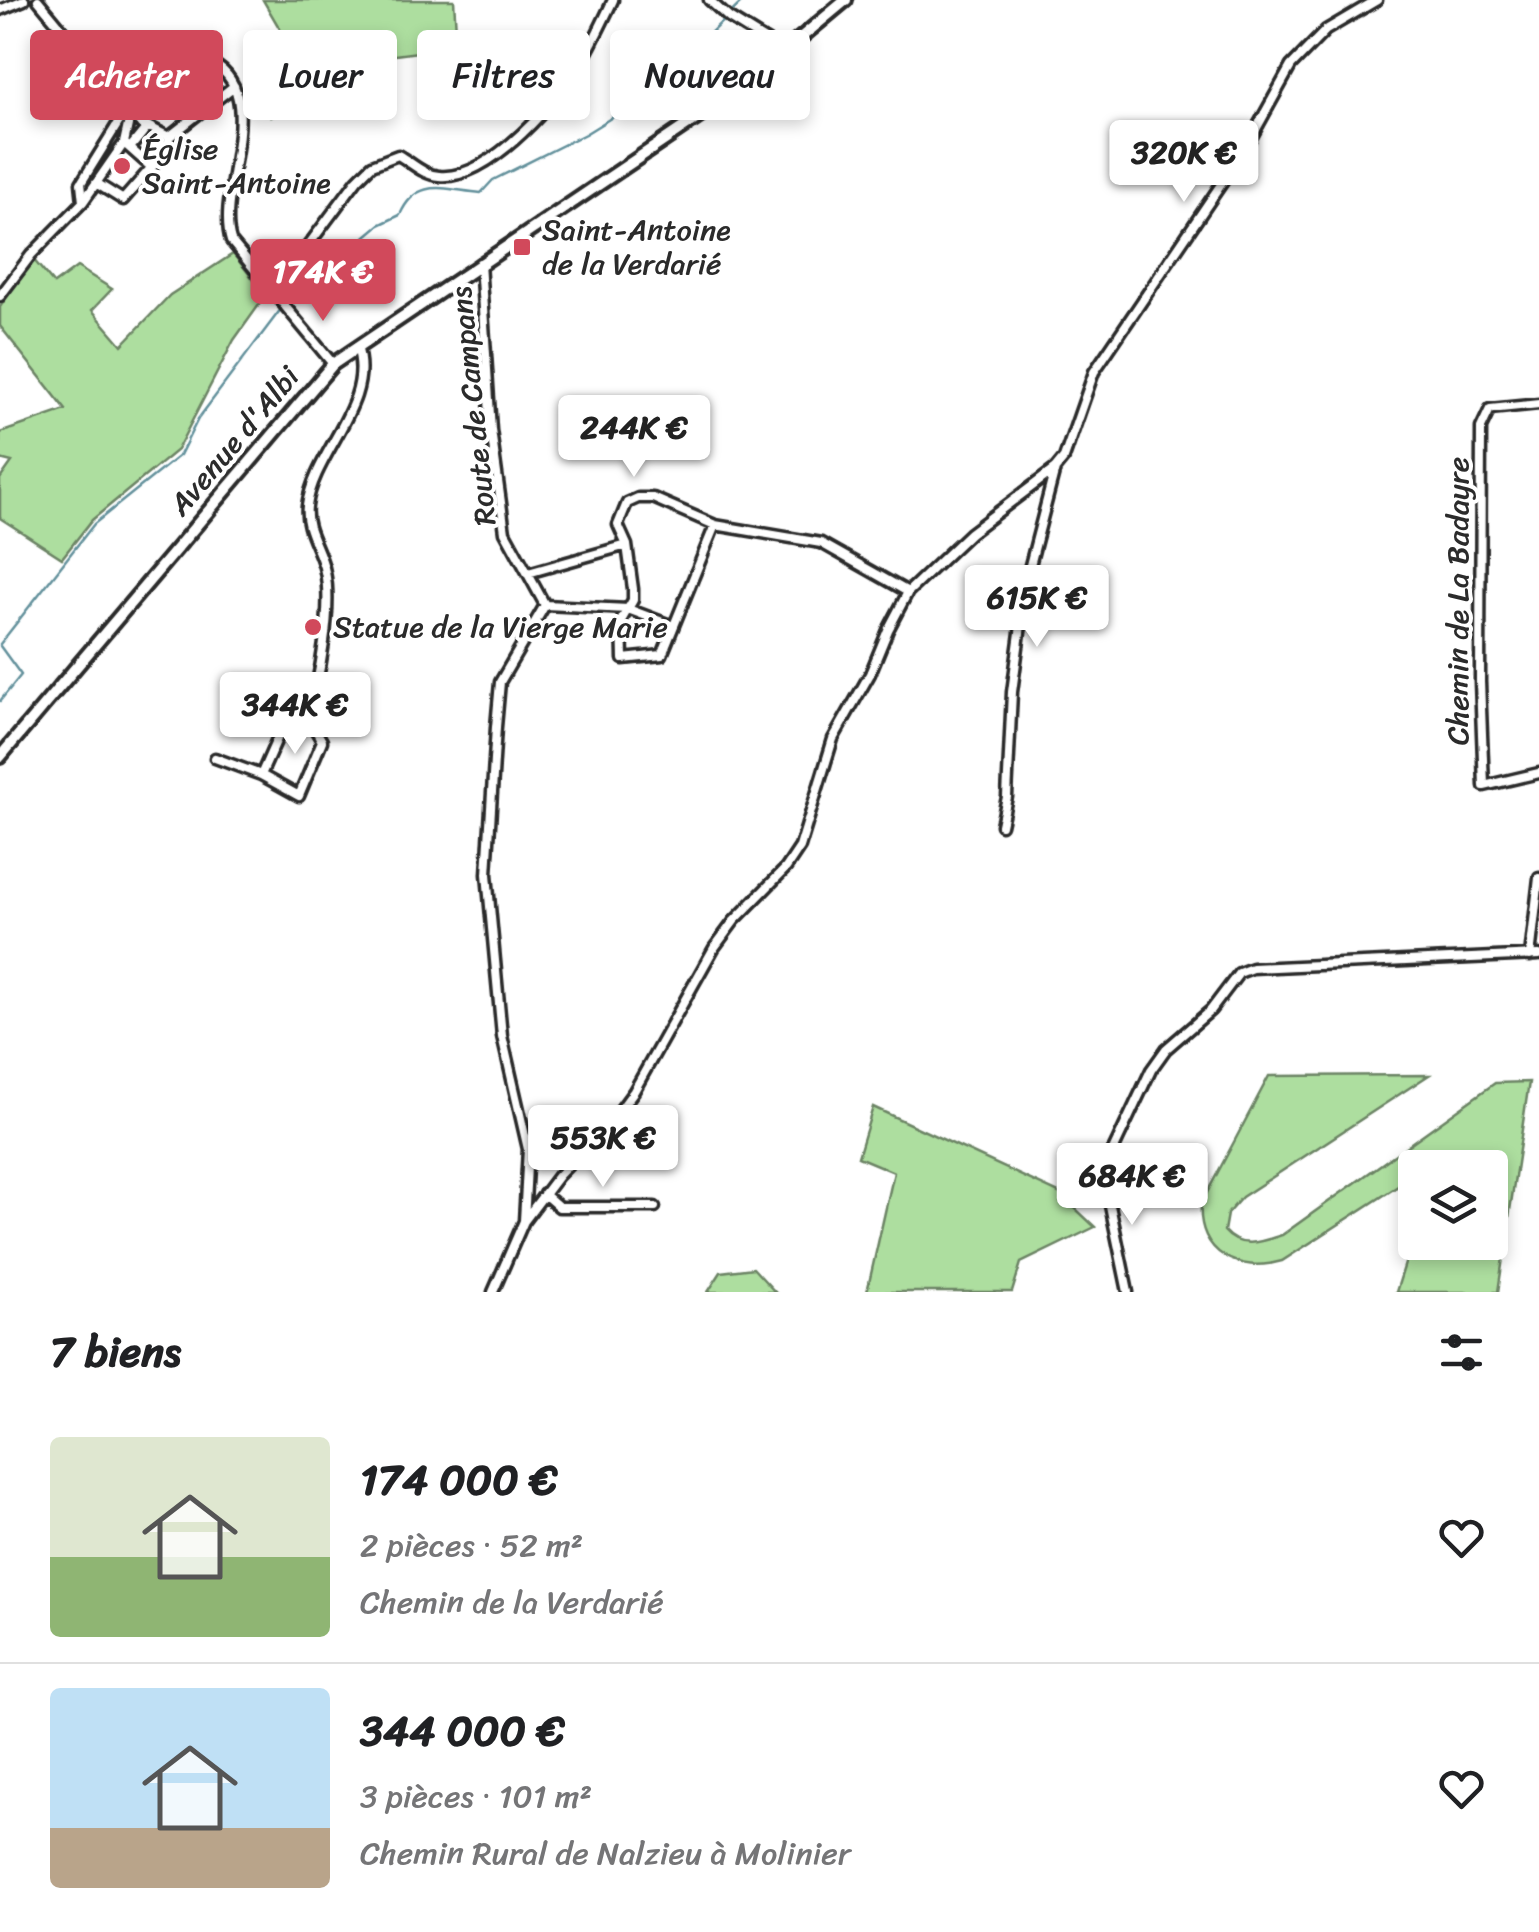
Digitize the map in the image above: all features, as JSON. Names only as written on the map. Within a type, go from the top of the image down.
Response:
[{"type":"main road","name":"Avenue d'Albi","points":[[810,30],[846,0]]},
{"type":"main road","name":"Avenue d'Albi","points":[[0,756],[4,742],[333,364],[696,120]]},
{"type":"street","points":[[0,10],[24,0]]},
{"type":"street","points":[[38,0],[62,30]]},
{"type":"street","points":[[272,294],[356,180],[372,165],[398,155],[425,172],[443,176],[472,171],[500,153],[579,66],[613,0]]},
{"type":"street","points":[[710,0],[749,30]]},
{"type":"street","points":[[494,1292],[524,1221],[634,1091],[714,948],[800,848],[833,738],[870,674],[908,592],[970,533],[1064,458],[1094,372],[1245,149],[1290,66],[1326,30],[1377,0]]},
{"type":"street","points":[[223,70],[234,86],[240,123],[228,231],[234,246],[333,364]]},
{"type":"street","points":[[223,94],[234,86]]},
{"type":"street","points":[[82,202],[81,183],[120,120]]},
{"type":"street","points":[[126,120],[127,146],[152,167]]},
{"type":"street","points":[[138,120],[169,137]]},
{"type":"street","points":[[0,296],[148,120]]},
{"type":"street","points":[[96,184],[123,200],[166,150],[169,137],[188,120]]},
{"type":"street","name":"Route de Campans","points":[[480,262],[491,430],[506,532],[544,604]]},
{"type":"street","points":[[215,758],[260,775],[299,796],[322,740],[308,718],[318,684],[326,580],[309,529],[307,502],[356,396],[360,379],[357,347]]},
{"type":"street","name":"Chemin de La Badayre","points":[[1539,404],[1490,408],[1481,428],[1480,682],[1484,786],[1539,773]]},
{"type":"street","points":[[1001,825],[1007,797],[1012,692],[1028,573],[1055,469]]},
{"type":"street","points":[[714,525],[662,655],[623,659],[622,619],[633,600],[627,545],[620,533],[619,518],[627,503],[638,498],[653,498],[714,525],[821,543],[908,592]]},
{"type":"street","points":[[528,573],[627,545]]},
{"type":"street","points":[[524,1221],[528,1149],[502,1036],[486,874],[500,682],[544,604],[628,610],[672,626]]},
{"type":"street","points":[[260,775],[286,721],[292,716],[308,718]]},
{"type":"street","points":[[1128,1292],[1107,1190],[1110,1157],[1151,1070],[1166,1049],[1211,1010],[1238,973],[1252,968],[1534,956],[1539,878]]},
{"type":"street","points":[[544,1194],[559,1207],[655,1208]]},
{"type":"green space","points":[[263,0],[454,0],[456,30],[417,30],[417,52],[397,55],[397,30],[280,30]]},
{"type":"green space","points":[[233,254],[266,295],[234,340],[177,450],[92,520],[62,558],[0,518],[0,479],[12,462],[0,459],[0,433],[66,410],[0,326],[0,307],[33,259],[54,284],[77,267],[112,289],[92,310],[122,345],[170,295]]},
{"type":"green space","points":[[1429,1075],[1242,1197],[1227,1214],[1224,1231],[1244,1242],[1282,1235],[1398,1152],[1398,1186],[1282,1261],[1236,1262],[1214,1247],[1206,1235],[1201,1204],[1269,1076]]},
{"type":"green space","points":[[1529,1082],[1508,1224],[1508,1150],[1401,1150],[1495,1083]]},
{"type":"green space","points":[[873,1107],[1059,1193],[1095,1227],[1021,1263],[1012,1292],[867,1292],[894,1172],[858,1157]]},
{"type":"green space","points":[[1406,1260],[1503,1260],[1498,1292],[1396,1292]]},
{"type":"green space","points":[[753,1268],[775,1292],[708,1292],[721,1272]]},
{"type":"waterway","points":[[0,644],[94,524],[180,455],[198,419],[284,305],[379,225],[400,215],[415,195],[433,188],[481,193],[493,180],[585,134],[645,97],[744,0]]},
{"type":"waterway","points":[[0,646],[21,675],[0,701]]},
{"type":"place","name":"Église Saint-Antoine","points":[[122,166]]},
{"type":"place","name":"Saint-Antoine de la Verdarié","points":[[522,247]]},
{"type":"place","name":"Statue de la Vierge Marie","points":[[313,627]]}]
